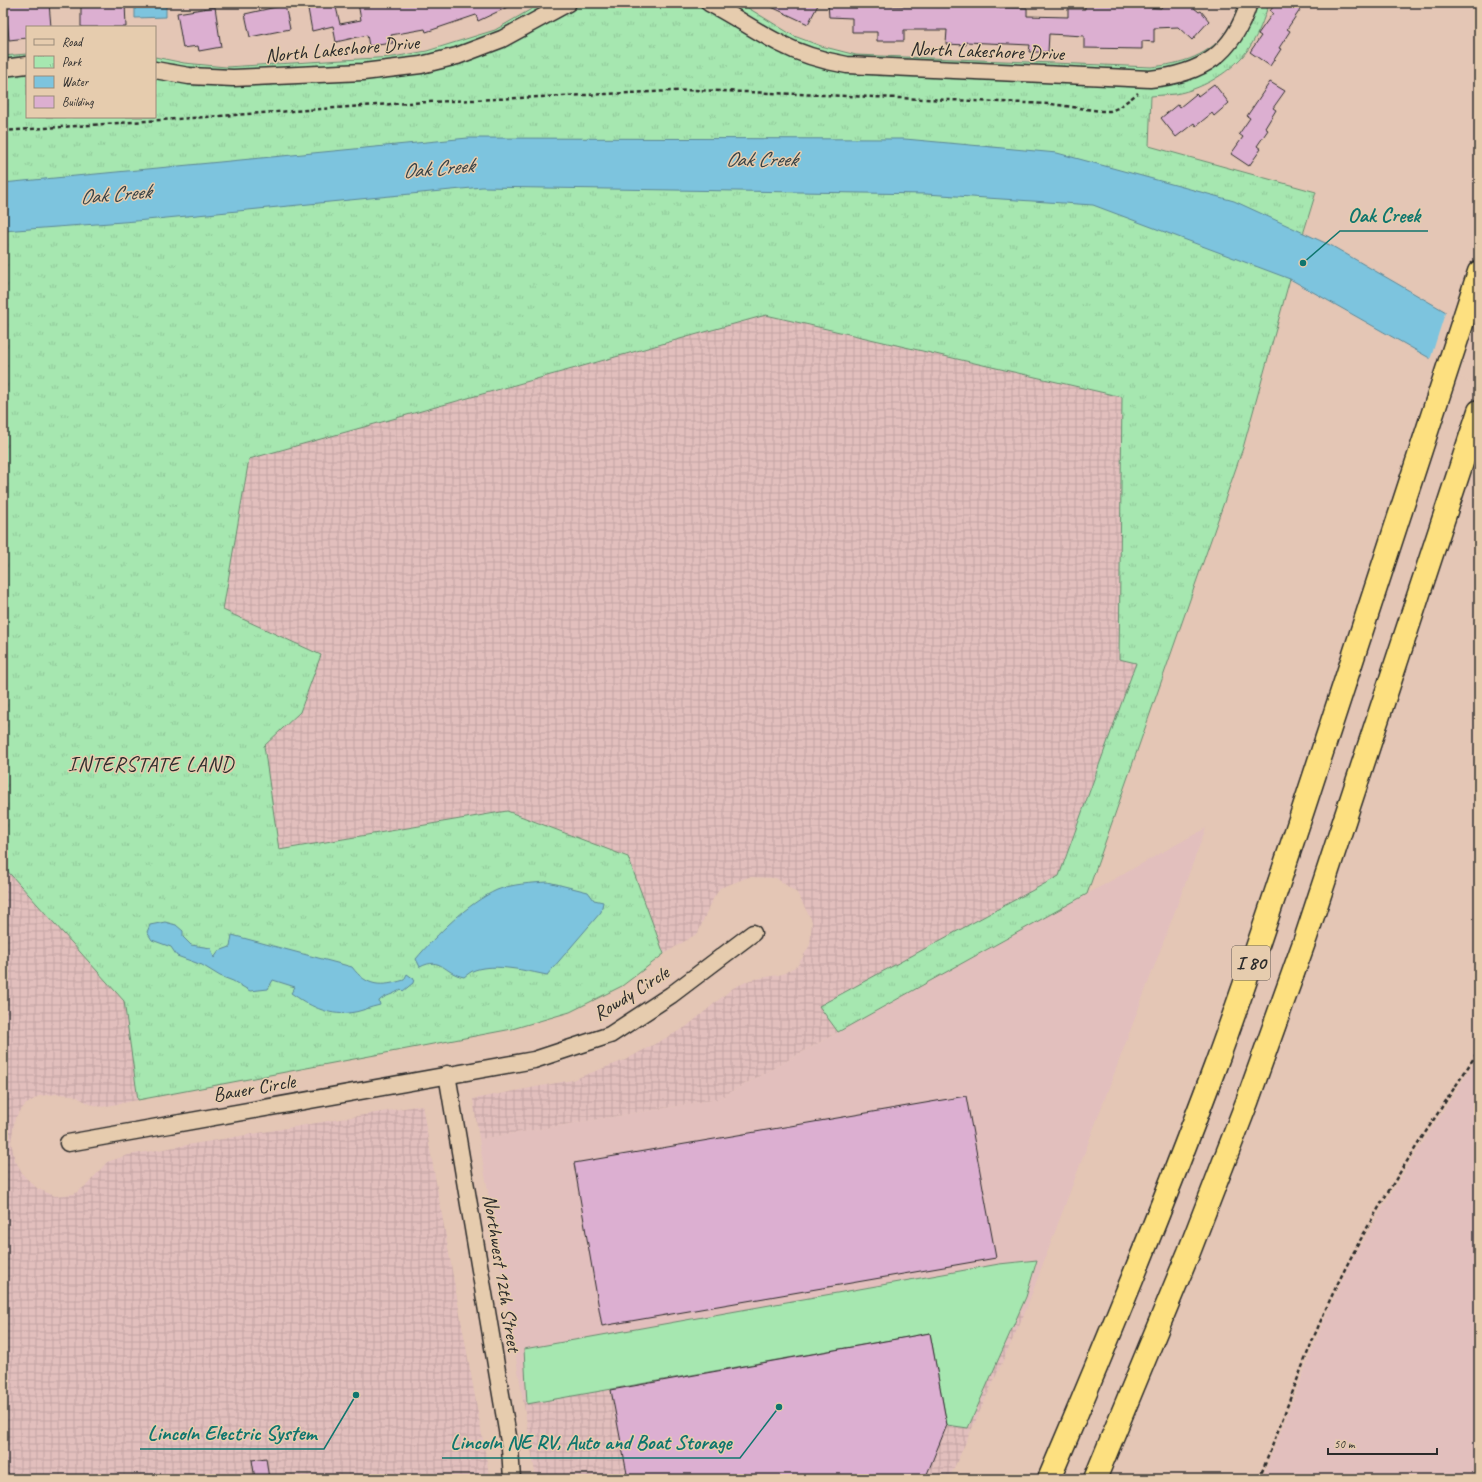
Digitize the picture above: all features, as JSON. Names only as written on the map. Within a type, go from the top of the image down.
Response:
[{"type":"highway","name":"I 80","points":[[1049,1479],[1151,1233],[1215,1065],[1271,907],[1427,436],[1479,272]]},
{"type":"highway","name":"I 80","points":[[1095,1479],[1189,1252],[1247,1102],[1306,937],[1479,411]]},
{"type":"street","name":"North Lakeshore Drive","points":[[156,70],[189,76],[233,78],[369,71],[421,65],[457,56],[502,39],[568,3]]},
{"type":"street","name":"North Lakeshore Drive","points":[[709,3],[729,13],[780,44],[805,54],[847,65],[1150,79],[1187,73],[1216,57],[1237,32],[1248,6]]},
{"type":"street","points":[[3,68],[26,65]]},
{"type":"street","name":"Rowdy Circle","points":[[447,1074],[534,1060],[610,1035],[671,995],[753,933]]},
{"type":"street","name":"Bauer Circle","points":[[68,1144],[447,1074]]},
{"type":"street","name":"Northwest 12th Street","points":[[447,1074],[510,1448],[512,1479]]},
{"type":"path","points":[[3,131],[407,103],[694,90],[1051,104],[1101,111],[1118,108],[1140,92]]},
{"type":"path","points":[[1259,1479],[1296,1380],[1347,1264],[1399,1175],[1479,1050]]},
{"type":"shaded area","points":[[766,315],[1122,397],[1119,658],[1136,663],[1059,877],[820,1006],[838,1032],[718,1099],[479,1139],[473,1099],[572,1080],[625,1060],[686,1027],[733,988],[750,980],[783,974],[798,965],[810,945],[812,921],[797,893],[776,878],[749,877],[720,888],[710,904],[698,933],[664,954],[628,857],[507,811],[279,850],[264,746],[300,712],[223,610],[249,459]]},
{"type":"shaded area","points":[[1206,828],[1025,1312],[523,1400],[479,1139],[718,1099]]},
{"type":"shaded area","points":[[3,866],[124,1001],[138,1100],[102,1107],[90,1104],[73,1095],[56,1094],[39,1096],[25,1105],[15,1118],[11,1142],[15,1160],[24,1176],[38,1189],[55,1196],[74,1194],[87,1185],[107,1162],[128,1155],[422,1105],[490,1479],[3,1479]]},
{"type":"shaded area","points":[[1479,1055],[1479,1479],[1262,1479],[1322,1325],[1349,1264],[1407,1167]]},
{"type":"shaded area","points":[[1025,1312],[949,1479],[536,1479],[523,1400]]},
{"type":"green space","points":[[542,3],[740,3],[794,36],[821,46],[856,55],[1151,67],[1184,61],[1204,52],[1221,38],[1230,25],[1240,3],[1269,3],[1261,26],[1254,40],[1248,50],[1231,68],[1198,87],[1175,94],[1151,96],[1149,146],[1316,192],[1296,257],[1243,448],[1087,894],[838,1032],[819,1006],[1059,876],[1136,663],[1119,659],[1122,397],[766,315],[249,459],[223,610],[321,655],[300,712],[264,746],[279,850],[507,811],[628,857],[664,954],[622,986],[570,1012],[512,1029],[138,1100],[124,1001],[3,866],[3,56],[26,54],[26,118],[156,118],[156,57],[184,63],[226,67],[393,57],[427,51],[495,30]]},
{"type":"green space","points":[[1037,1260],[1026,1297],[968,1428],[947,1425],[930,1333],[527,1404],[524,1349],[999,1264]]},
{"type":"water","points":[[166,4],[166,17],[135,18],[135,5]]},
{"type":"water","name":"Oak Creek","points":[[468,138],[905,139],[1057,153],[1234,201],[1332,246],[1479,331],[1479,386],[1290,279],[1093,205],[926,194],[482,187],[136,221],[3,231],[3,183]]},
{"type":"water","points":[[548,882],[588,892],[594,900],[603,902],[601,912],[547,975],[511,968],[492,967],[471,972],[464,977],[451,972],[438,964],[427,964],[420,967],[416,959],[453,920],[475,903],[497,890],[509,886]]},
{"type":"water","points":[[165,922],[176,925],[183,931],[183,937],[191,945],[211,948],[214,958],[219,951],[230,947],[232,935],[352,967],[363,978],[375,984],[388,984],[404,980],[407,974],[414,979],[413,983],[403,991],[401,989],[381,999],[379,1001],[380,1005],[357,1012],[333,1013],[318,1009],[304,1002],[291,993],[295,987],[273,980],[268,989],[250,991],[202,965],[177,956],[171,947],[152,940],[147,932],[150,925]]},
{"type":"pier","points":[[1446,310],[1479,329],[1479,388],[1430,360]]},
{"type":"building","points":[[49,3],[51,26],[26,26],[26,38],[9,40],[6,5]]},
{"type":"building","points":[[89,3],[125,3],[126,26],[81,26],[81,6],[89,6]]},
{"type":"building","points":[[307,3],[335,3],[340,24],[361,20],[358,3],[516,3],[478,21],[476,15],[426,32],[425,29],[391,35],[393,43],[369,46],[367,35],[336,42],[333,26],[312,31]]},
{"type":"building","points":[[763,3],[819,3],[808,24]]},
{"type":"building","points":[[828,3],[891,3],[891,6],[1027,8],[1027,16],[1068,17],[1068,9],[1085,9],[1085,3],[1161,8],[1165,3],[1188,3],[1199,12],[1201,11],[1209,21],[1192,40],[1178,27],[1154,28],[1154,42],[1142,41],[1142,49],[1084,48],[1084,36],[1049,34],[1048,52],[1029,52],[1030,45],[966,42],[966,45],[946,44],[947,30],[904,30],[904,41],[877,41],[877,32],[852,32],[852,18],[829,17]]},
{"type":"building","points":[[1276,3],[1289,3],[1300,10],[1287,29],[1290,31],[1270,66],[1250,52],[1261,36],[1258,34],[1273,13],[1270,11]]},
{"type":"building","points":[[285,5],[290,29],[250,37],[245,14]]},
{"type":"building","points":[[215,7],[221,47],[199,51],[198,46],[183,48],[177,13]]},
{"type":"building","points":[[1270,82],[1285,91],[1273,108],[1276,110],[1265,128],[1268,130],[1257,146],[1261,149],[1249,166],[1231,154],[1243,137],[1239,134],[1250,118],[1247,116]]},
{"type":"building","points":[[1214,84],[1229,103],[1214,116],[1212,113],[1196,126],[1194,123],[1176,137],[1161,118],[1178,104],[1180,107],[1196,94],[1198,96]]},
{"type":"building","points":[[966,1096],[996,1258],[602,1326],[574,1163]]},
{"type":"building","points":[[930,1333],[947,1425],[925,1479],[628,1479],[611,1390]]},
{"type":"building","points":[[266,1458],[269,1479],[255,1479],[252,1460]]},
{"type":"place","name":"Oak Creek","points":[[1303,263]]},
{"type":"place","name":"Lincoln Electric System","points":[[356,1395]]},
{"type":"place","name":"Lincoln NE RV, Auto and Boat Storage","points":[[779,1407]]},
{"type":"district","name":"INTERSTATE LAND","points":[[151,764]]}]
